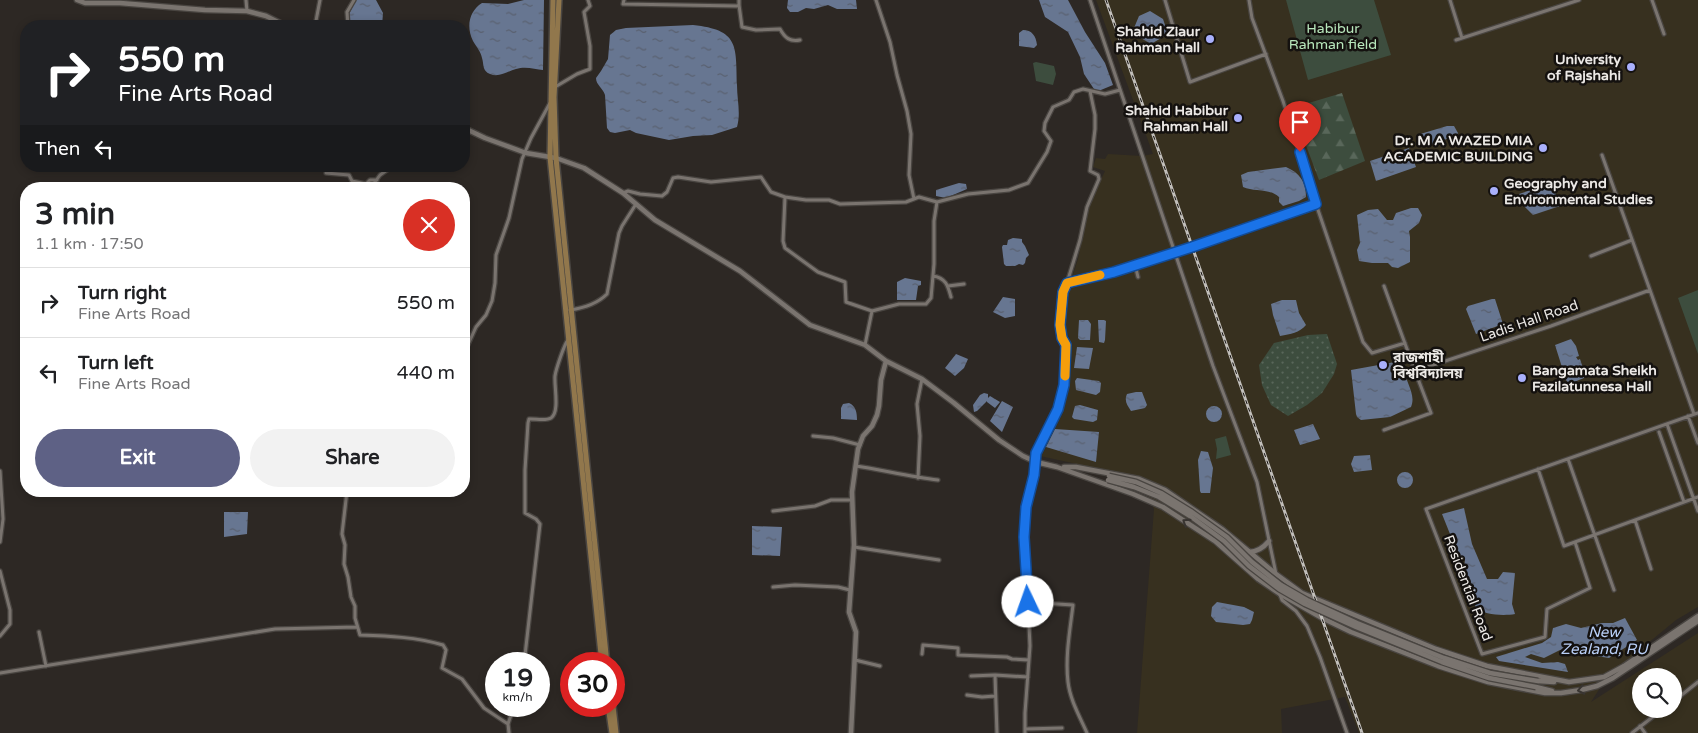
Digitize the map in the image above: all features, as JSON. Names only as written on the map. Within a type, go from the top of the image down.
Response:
[{"type":"main road","points":[[77,0],[85,3],[120,3],[205,10],[247,11],[274,20]]},
{"type":"main road","points":[[553,0],[553,157]]},
{"type":"main road","points":[[559,0],[553,88],[550,103],[553,157],[606,652]]},
{"type":"main road","points":[[470,130],[526,153],[553,157],[584,168],[623,193],[655,220],[740,271],[810,325],[865,345],[886,361],[922,379],[999,440],[1036,462],[1092,478],[1163,507],[1215,541],[1258,579],[1280,594],[1351,632],[1438,666],[1488,682],[1545,693],[1561,693],[1589,688],[1613,678],[1698,621]]},
{"type":"main road","points":[[568,310],[568,340],[601,652]]},
{"type":"main road","points":[[851,733],[854,709],[856,632],[849,612],[854,547],[852,500],[855,466],[863,436],[872,426],[880,406],[881,380],[886,361]]},
{"type":"main road","points":[[1057,467],[1076,467],[1140,479],[1165,490],[1222,529],[1248,552],[1302,592],[1436,649],[1487,666],[1568,682]]},
{"type":"main road","points":[[1094,471],[1159,497],[1190,516],[1224,541],[1249,566],[1279,589],[1304,604],[1356,628],[1442,662],[1489,678],[1561,693]]},
{"type":"main road","points":[[1092,478],[1136,482],[1161,493],[1227,537],[1252,562],[1281,585],[1307,600],[1357,623],[1444,658],[1490,673],[1538,681],[1568,682],[1604,676],[1624,666],[1698,616]]},
{"type":"main road","points":[[1248,552],[1264,547],[1269,541]]},
{"type":"main road","points":[[610,717],[612,733]]},
{"type":"main road","points":[[614,717],[616,733]]},
{"type":"street","points":[[246,0],[247,11]]},
{"type":"street","points":[[316,20],[320,0]]},
{"type":"street","points":[[348,20],[347,12],[354,0]]},
{"type":"street","points":[[553,88],[590,69],[590,46],[584,12],[590,6],[588,0]]},
{"type":"street","points":[[624,0],[624,4],[737,6],[739,2]]},
{"type":"street","points":[[876,0],[890,42],[907,111],[911,134],[909,175],[914,199]]},
{"type":"street","points":[[1090,0],[1213,366],[1257,482],[1282,600],[1296,612],[1307,626],[1347,733]]},
{"type":"street","points":[[1165,0],[1190,82],[1266,54]]},
{"type":"street","points":[[1250,0],[1252,18],[1283,101],[1363,342],[1372,353],[1405,343]]},
{"type":"street","points":[[1450,0],[1462,38]]},
{"type":"street","points":[[1456,40],[1579,0]]},
{"type":"street","points":[[1652,0],[1664,34]]},
{"type":"street","points":[[739,2],[742,27],[756,30],[780,29],[790,40],[800,40]]},
{"type":"street","points":[[623,193],[628,191],[662,196],[667,192],[673,178],[678,177],[710,182],[761,177],[771,192],[785,197],[806,200],[829,200],[840,204],[906,202],[919,197],[938,202],[968,194],[1010,190],[1028,183],[1047,152],[1051,141],[1044,131],[1045,123],[1053,107],[1069,100],[1074,92],[1083,89],[1105,94],[1120,90]]},
{"type":"street","points":[[1062,728],[1025,731],[1030,646],[1024,521],[1036,462],[1036,453],[1058,409],[1064,385],[1066,345],[1062,338],[1060,325],[1063,292],[1080,240],[1086,207],[1099,179],[1098,175],[1090,171],[1095,115],[1090,91]]},
{"type":"street","points":[[470,340],[476,327],[486,316],[492,301],[496,255],[506,228],[522,159],[550,103]]},
{"type":"street","points":[[1602,156],[1696,413],[1538,469],[1564,546],[1696,498]]},
{"type":"street","points":[[368,182],[370,180],[377,180],[386,172]]},
{"type":"street","points":[[326,173],[349,176],[352,181],[357,182]]},
{"type":"street","points":[[785,197],[783,241],[785,248],[818,272],[845,282],[846,302],[872,311],[899,304],[926,304],[932,298],[934,221],[938,202]]},
{"type":"street","points":[[568,310],[601,301],[607,294],[619,233],[636,204]]},
{"type":"street","points":[[1067,283],[1135,265],[1316,204]]},
{"type":"street","points":[[1591,256],[1632,240]]},
{"type":"street","points":[[1135,265],[1138,277]]},
{"type":"street","points":[[933,276],[944,281],[948,286],[951,297]]},
{"type":"street","points":[[948,286],[964,284]]},
{"type":"street","points":[[1384,286],[1431,413],[1384,430]]},
{"type":"street","name":"Ladis Hall Road","points":[[1415,371],[1551,326],[1650,290]]},
{"type":"street","points":[[865,345],[872,311]]},
{"type":"street","points":[[525,652],[540,524],[536,519],[525,513],[528,422],[531,419],[548,419],[553,417],[556,396],[555,377],[564,344],[568,340]]},
{"type":"street","points":[[918,478],[920,436],[917,404],[922,379]]},
{"type":"street","points":[[1688,416],[1698,444]]},
{"type":"street","points":[[1667,424],[1696,498],[1698,511]]},
{"type":"street","points":[[1659,432],[1684,502]]},
{"type":"street","points":[[812,436],[833,438],[860,445]]},
{"type":"street","points":[[1568,459],[1614,590]]},
{"type":"street","points":[[855,466],[938,480]]},
{"type":"street","name":"Residential Road","points":[[1538,469],[1426,509],[1482,654],[1545,637],[1547,609],[1590,588],[1575,542]]},
{"type":"street","points":[[0,471],[3,519],[0,542]]},
{"type":"street","points":[[346,497],[342,534],[345,545],[344,564],[360,635],[398,637],[431,641],[443,645],[446,650],[442,668],[462,678],[484,708],[508,724]]},
{"type":"street","points":[[773,511],[815,506],[832,500],[852,500]]},
{"type":"street","points":[[1635,520],[1651,569]]},
{"type":"street","points":[[854,547],[939,560]]},
{"type":"street","points":[[0,570],[10,610],[10,624],[0,636]]},
{"type":"street","points":[[773,587],[795,585],[838,586],[850,590]]},
{"type":"street","points":[[1028,602],[1073,605],[1067,662],[1068,683],[1075,706],[1087,733]]},
{"type":"street","points":[[0,673],[138,649],[176,645],[275,629],[357,627]]},
{"type":"street","points":[[39,632],[46,666]]},
{"type":"street","points":[[922,654],[922,645],[958,648],[958,655],[1029,660]]},
{"type":"street","points":[[855,660],[880,666]]},
{"type":"street","points":[[995,675],[997,733]]},
{"type":"street","points":[[971,676],[1028,677]]},
{"type":"street","points":[[1682,695],[1698,682]]},
{"type":"street","points":[[967,695],[995,696]]},
{"type":"street","points":[[509,733],[508,724],[510,717]]},
{"type":"street","points":[[1632,733],[1651,718]]},
{"type":"street","points":[[1640,726],[1645,733]]},
{"type":"shaded area","name":"রাজশাহী বিশ্ববিদ্যালয়","points":[[1096,0],[1698,0],[1698,607],[1676,620],[1607,677],[1591,702],[1632,676],[1632,718],[1682,718],[1682,668],[1644,668],[1698,633],[1698,733],[1359,733],[1345,697],[1281,709],[1282,733],[1137,733],[1154,509],[1142,478],[1040,456],[1047,437],[1063,410],[1070,339],[1066,331],[1064,302],[1078,259],[1089,205],[1105,171],[1093,167],[1096,158],[1105,159],[1108,154],[1142,156],[1153,154]]},
{"type":"green space","name":"Habibur Rahman field","points":[[1286,0],[1374,0],[1391,55],[1308,80]]},
{"type":"green space","points":[[1033,63],[1054,66],[1056,74],[1053,85],[1036,81]]},
{"type":"green space","points":[[1342,93],[1365,161],[1319,180],[1292,108]]},
{"type":"green space","points":[[1698,290],[1698,354],[1678,298]]},
{"type":"green space","points":[[1327,334],[1337,364],[1334,374],[1322,393],[1307,405],[1288,416],[1271,405],[1262,385],[1259,365],[1274,343],[1308,335]]},
{"type":"green space","points":[[1226,436],[1231,455],[1216,459],[1215,439]]},
{"type":"water","points":[[356,0],[376,0],[383,13],[382,20],[349,20],[348,16]]},
{"type":"water","points":[[524,0],[544,0],[543,70],[523,68],[500,75],[493,75],[487,73],[484,69],[481,54],[471,36],[470,20],[474,10],[482,3],[508,4]]},
{"type":"water","points":[[788,0],[856,0],[857,9],[837,9],[828,5],[790,12],[787,8]]},
{"type":"water","points":[[1039,0],[1068,0],[1085,32],[1105,63],[1113,85],[1096,92],[1084,74],[1080,57],[1068,32],[1045,17]]},
{"type":"water","points":[[1150,11],[1163,19],[1168,34],[1151,44],[1139,37],[1134,28],[1139,16]]},
{"type":"water","points":[[693,25],[719,31],[732,42],[736,59],[739,112],[737,127],[712,135],[669,140],[630,130],[610,132],[607,128],[605,95],[596,78],[608,59],[610,35],[616,30],[626,28]]},
{"type":"water","points":[[1023,30],[1031,32],[1035,36],[1037,45],[1034,48],[1019,46],[1019,33]]},
{"type":"water","points":[[1447,126],[1454,126],[1458,133],[1457,135],[1426,147],[1421,147],[1417,135]]},
{"type":"water","points":[[1409,148],[1416,167],[1376,181],[1370,161]]},
{"type":"water","points":[[1286,167],[1298,175],[1305,187],[1306,197],[1299,201],[1283,206],[1279,202],[1279,197],[1275,194],[1243,187],[1241,175],[1248,172]]},
{"type":"water","points":[[959,183],[966,184],[967,189],[946,198],[936,196],[936,190]]},
{"type":"water","points":[[1552,183],[1560,206],[1533,215],[1522,204],[1519,194]]},
{"type":"water","points":[[1411,208],[1418,208],[1422,215],[1419,223],[1409,231],[1410,262],[1398,268],[1392,267],[1388,263],[1359,261],[1357,250],[1360,243],[1357,215],[1368,210],[1378,209],[1387,220],[1393,220],[1396,213]]},
{"type":"water","points":[[1013,238],[1022,239],[1029,255],[1023,265],[1006,266],[1004,264],[1002,247],[1007,245],[1008,240]]},
{"type":"water","points":[[905,278],[921,281],[921,285],[918,286],[916,300],[897,300],[897,282]]},
{"type":"water","points":[[1003,297],[1015,299],[1015,316],[1005,318],[993,312]]},
{"type":"water","points":[[1495,299],[1503,324],[1476,334],[1466,309],[1468,306]]},
{"type":"water","points":[[1282,300],[1296,300],[1299,313],[1306,325],[1291,334],[1280,336],[1271,304]]},
{"type":"water","points":[[1079,320],[1088,320],[1091,324],[1090,340],[1080,340],[1078,338]]},
{"type":"water","points":[[1098,320],[1106,321],[1104,343],[1099,342]]},
{"type":"water","points":[[1571,339],[1576,346],[1579,356],[1576,357],[1578,360],[1580,359],[1585,374],[1584,378],[1569,384],[1555,345]]},
{"type":"water","points":[[1077,347],[1093,348],[1089,369],[1074,368]]},
{"type":"water","points":[[956,354],[968,359],[964,368],[955,376],[945,368]]},
{"type":"water","points":[[1395,362],[1405,367],[1412,397],[1411,407],[1390,417],[1361,420],[1356,414],[1351,370]]},
{"type":"water","points":[[1077,378],[1099,381],[1101,383],[1100,392],[1096,395],[1076,390],[1075,381]]},
{"type":"water","points":[[1142,392],[1147,405],[1145,408],[1131,411],[1126,403],[1126,396]]},
{"type":"water","points":[[988,394],[988,398],[990,396],[1000,402],[995,408],[987,401],[974,412],[973,405],[980,395]]},
{"type":"water","points":[[1002,401],[1013,407],[1002,432],[990,421]]},
{"type":"water","points":[[849,403],[856,410],[857,420],[841,419],[843,404]]},
{"type":"water","points":[[1080,405],[1098,410],[1097,420],[1093,422],[1074,419],[1072,417],[1075,406]]},
{"type":"water","points":[[1214,406],[1222,414],[1214,422],[1206,414]]},
{"type":"water","points":[[1313,424],[1320,439],[1300,445],[1294,430]]},
{"type":"water","points":[[1055,429],[1099,432],[1096,462],[1046,447]]},
{"type":"water","points":[[1201,451],[1208,452],[1213,468],[1210,493],[1201,493],[1200,491],[1198,460]]},
{"type":"water","points":[[1370,455],[1372,470],[1354,472],[1351,464],[1354,456]]},
{"type":"water","points":[[1405,472],[1411,474],[1413,480],[1411,486],[1405,488],[1399,486],[1397,480],[1399,474]]},
{"type":"water","points":[[1464,508],[1472,544],[1487,579],[1498,579],[1503,572],[1515,573],[1512,604],[1515,614],[1494,614],[1476,608],[1464,571],[1465,559],[1458,554],[1442,514]]},
{"type":"water","points":[[224,512],[248,512],[247,534],[224,537]]},
{"type":"water","points":[[752,526],[782,527],[780,556],[752,555]]},
{"type":"water","points":[[1217,602],[1244,607],[1254,612],[1250,624],[1216,622],[1211,616],[1212,607]]},
{"type":"water","name":"New Zealand, RU","points":[[1625,618],[1637,640],[1609,658],[1577,653],[1566,649],[1544,658],[1531,654],[1525,657],[1542,663],[1558,662],[1565,664],[1568,672],[1499,661],[1496,657],[1542,643],[1551,637],[1553,628],[1566,624],[1581,628],[1602,623],[1613,623]]},
{"type":"railway","points":[[1106,0],[1362,733]]},
{"type":"slow traffic","points":[[1065,376],[1066,345],[1062,338],[1060,325],[1063,292],[1067,283],[1100,275]]},
{"type":"place","name":"Shahid Ziaur Rahman Hall","points":[[1210,39]]},
{"type":"place","name":"University of Rajshahi","points":[[1631,67]]},
{"type":"place","name":"Shahid Habibur Rahman Hall","points":[[1238,118]]},
{"type":"place","name":"Dr. M A WAZED MIA ACADEMIC BUILDING","points":[[1543,148]]},
{"type":"place","name":"Geography and Environmental Studies","points":[[1494,191]]},
{"type":"place","name":"রাজশাহী বিশ্ববিদ্যালয়","points":[[1383,365]]},
{"type":"place","name":"Bangamata Sheikh Fazilatunnesa Hall","points":[[1522,378]]},
{"type":"route","points":[[1028,602],[1024,521],[1034,475],[1036,453],[1058,409],[1064,385],[1066,345],[1062,338],[1060,325],[1063,292],[1067,283],[1114,272],[1316,204],[1300,152]]}]
